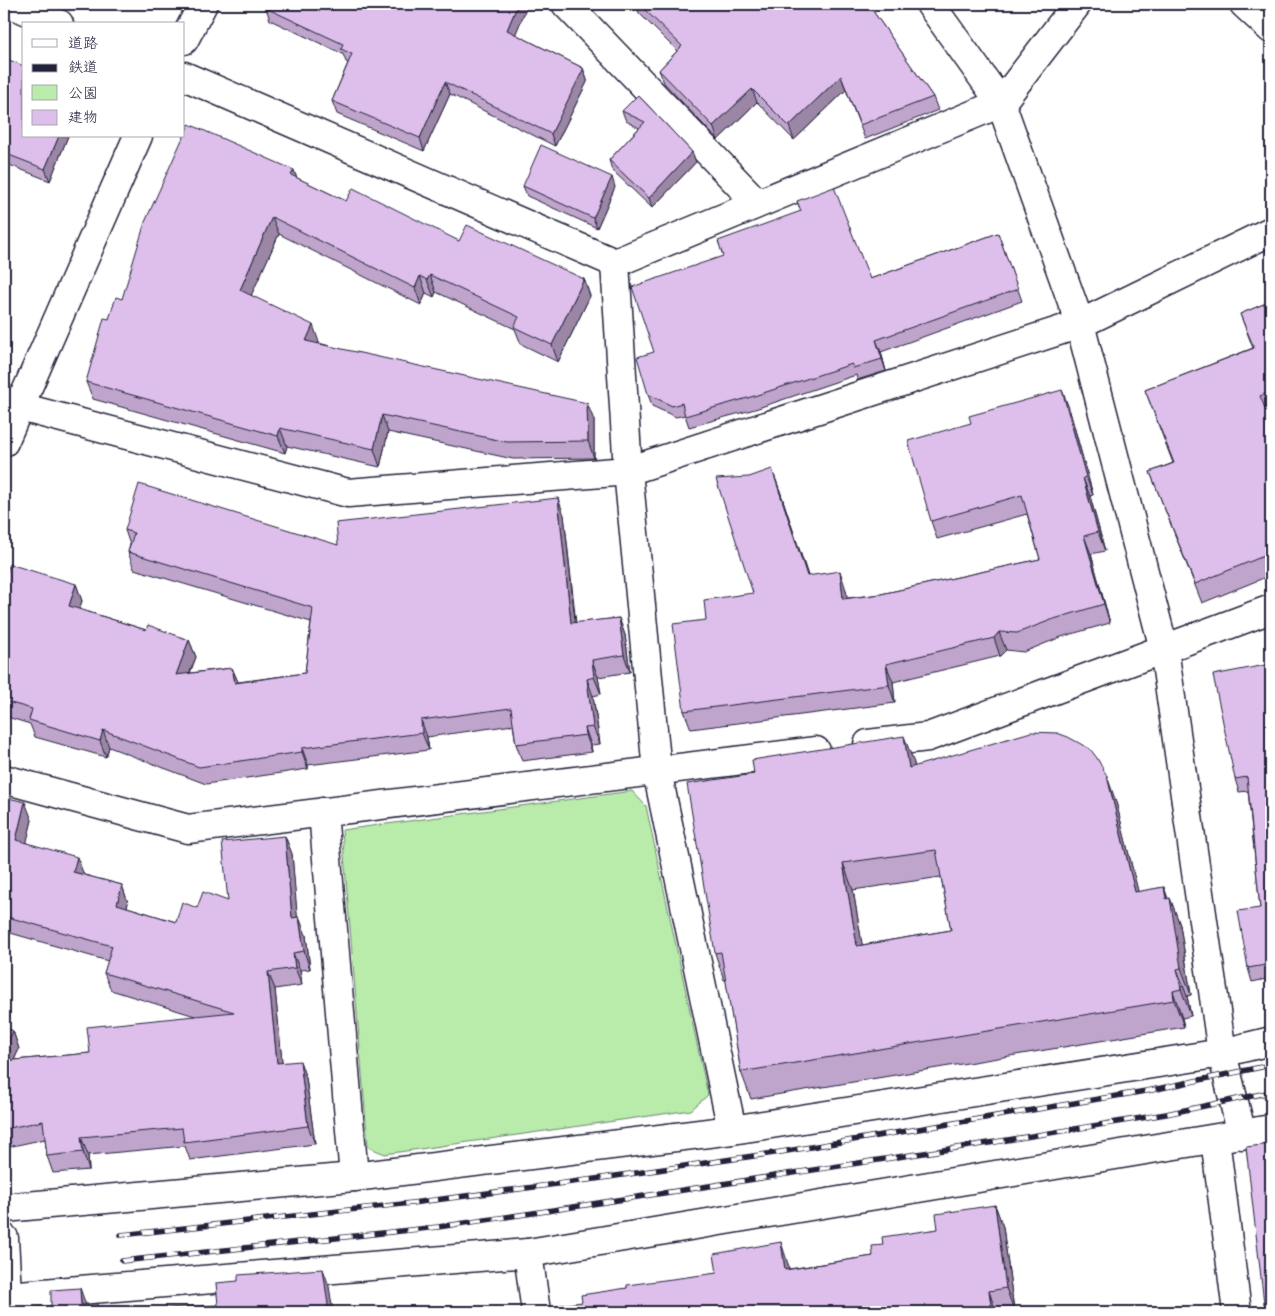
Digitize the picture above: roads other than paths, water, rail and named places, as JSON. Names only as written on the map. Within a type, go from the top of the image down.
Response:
[{"type":"street","points":[[11,4],[54,22]]},
{"type":"street","points":[[185,38],[203,4]]},
{"type":"street","points":[[566,4],[756,203]]},
{"type":"street","points":[[930,4],[1001,102],[1080,324],[1164,649],[1222,1053],[1242,1135]]},
{"type":"street","points":[[185,76],[615,263],[1001,102],[1076,4]]},
{"type":"street","points":[[1244,4],[1271,29]]},
{"type":"street","points":[[4,442],[12,403],[137,138]]},
{"type":"street","points":[[12,403],[348,493],[628,471],[1080,324],[1271,232]]},
{"type":"street","points":[[615,263],[628,471],[657,771],[732,1130]]},
{"type":"street","points":[[4,779],[188,829],[928,737],[1271,609]]},
{"type":"street","points":[[323,812],[354,1177]]},
{"type":"street","points":[[4,1208],[354,1177],[732,1130],[1222,1053],[1271,1041]]},
{"type":"street","points":[[4,1238],[8,1304],[528,1253],[1271,1129]]},
{"type":"street","points":[[1214,1139],[1237,1312]]},
{"type":"street","points":[[528,1253],[536,1312]]},
{"type":"railway","points":[[121,1235],[412,1203],[781,1152],[1152,1090],[1271,1065]]},
{"type":"railway","points":[[122,1261],[438,1227],[540,1212],[1166,1114],[1271,1092]]}]
